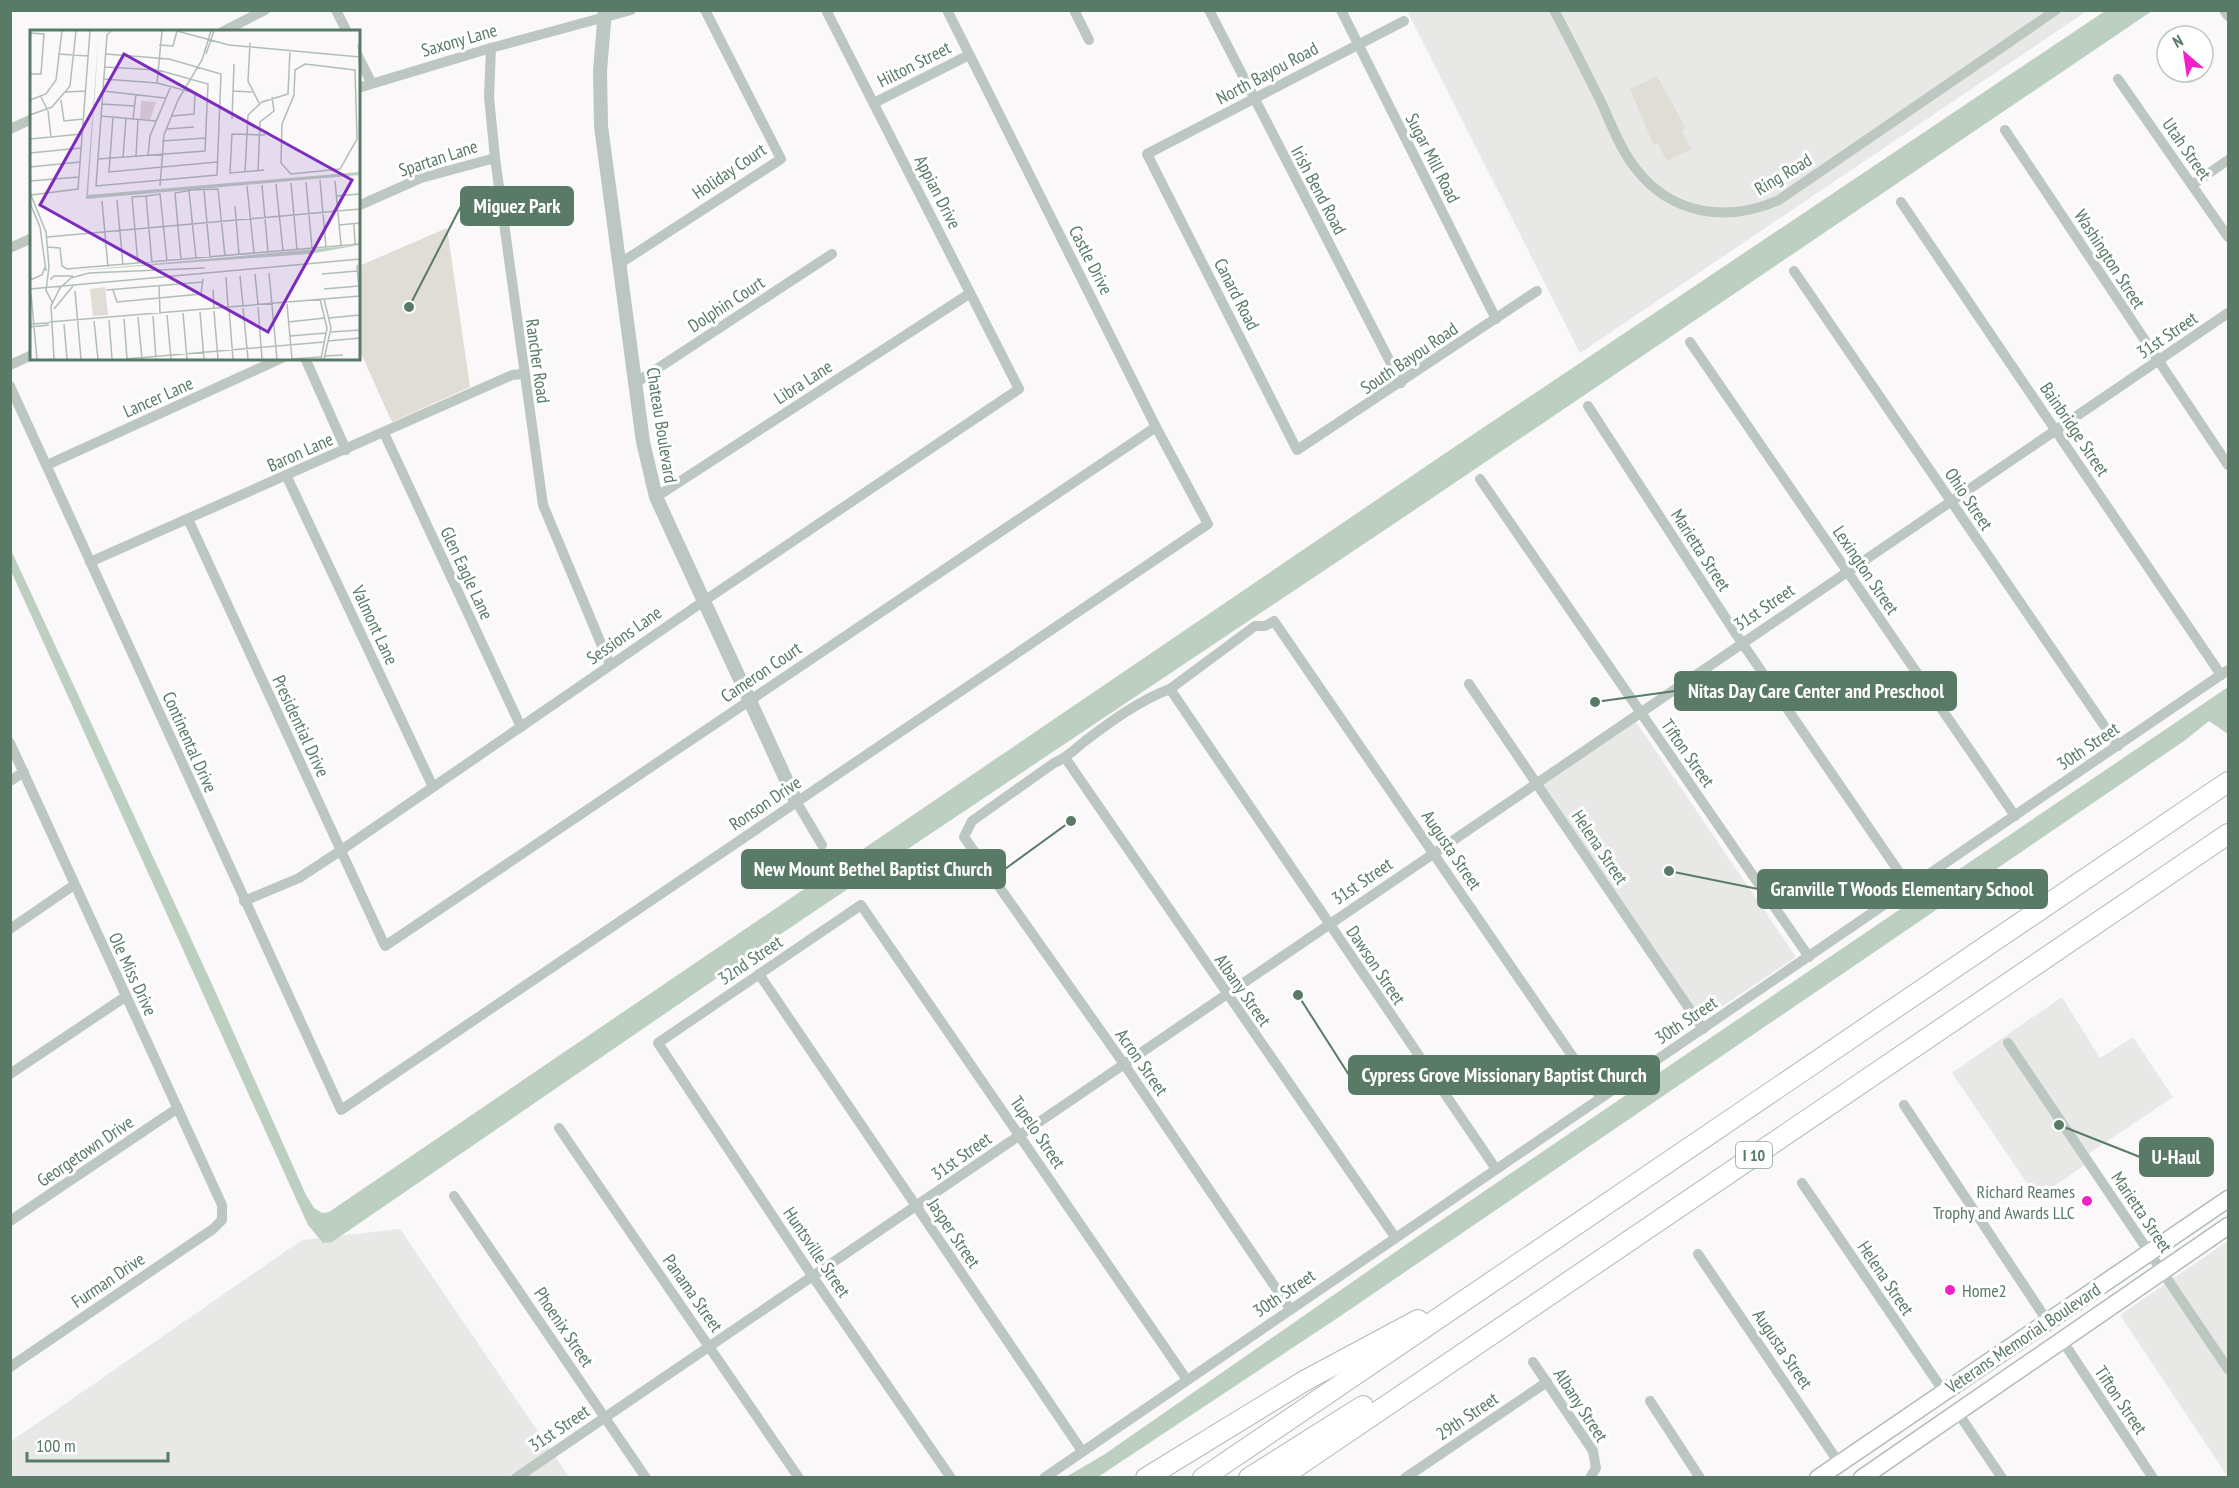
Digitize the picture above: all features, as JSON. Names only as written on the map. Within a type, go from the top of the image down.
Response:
[{"type":"highway","name":"I 10","points":[[1203,1478],[2229,782]]},
{"type":"highway","name":"I 10","points":[[1280,1478],[1505,1323],[2229,834]]},
{"type":"highway","points":[[1146,1478],[1342,1359],[1503,1276]]},
{"type":"highway","points":[[1249,1478],[1312,1436],[1505,1323]]},
{"type":"main road","name":"Veterans Memorial Boulevard","points":[[1818,1478],[1835,1470],[1894,1425],[2229,1199]]},
{"type":"main road","name":"Veterans Memorial Boulevard","points":[[1862,1478],[2229,1226]]},
{"type":"main road","points":[[2036,1359],[2029,1353],[2028,1347],[2041,1327]]},
{"type":"main road","points":[[2000,1354],[2005,1361],[2003,1381]]},
{"type":"street","points":[[226,30],[265,10]]},
{"type":"street","points":[[336,10],[345,30]]},
{"type":"street","points":[[604,13],[631,10]]},
{"type":"street","name":"Holiday Court","points":[[620,264],[781,159],[705,10]]},
{"type":"street","name":"Appian Drive","points":[[826,10],[1019,388]]},
{"type":"street","name":"Castle Drive","points":[[947,10],[1156,427],[1208,524]]},
{"type":"street","points":[[1074,10],[1089,40]]},
{"type":"street","name":"Irish Bend Road","points":[[1209,10],[1401,383]]},
{"type":"street","name":"Sugar Mill Road","points":[[1341,10],[1496,319]]},
{"type":"street","name":"Ring Road","points":[[1554,10],[1627,154],[1645,179],[1662,193],[1692,209],[1708,213],[1733,214],[1759,209],[1779,200],[2056,10]]},
{"type":"street","points":[[2224,10],[2229,16]]},
{"type":"street","name":"Saxony Lane","points":[[360,87],[604,13]]},
{"type":"street","name":"Chateau Boulevard","points":[[604,13],[600,71],[602,126],[643,442],[656,497],[796,801],[822,845]]},
{"type":"street","name":"North Bayou Road","points":[[1147,154],[1404,21]]},
{"type":"street","name":"Rancher Road","points":[[491,48],[489,97],[495,158],[523,374],[543,505],[610,665]]},
{"type":"street","name":"Hilton Street","points":[[874,103],[969,55]]},
{"type":"street","points":[[360,60],[371,82]]},
{"type":"street","name":"Utah Street","points":[[2118,79],[2229,237]]},
{"type":"street","points":[[10,129],[30,120]]},
{"type":"street","name":"Washington Street","points":[[2005,130],[2229,465]]},
{"type":"street","name":"Canard Road","points":[[1147,154],[1297,450]]},
{"type":"street","name":"Spartan Lane","points":[[360,205],[421,178],[495,158]]},
{"type":"street","points":[[2192,185],[2229,160]]},
{"type":"street","name":"Bainbridge Street","points":[[1900,202],[2055,430],[2225,673]]},
{"type":"street","points":[[10,248],[30,239]]},
{"type":"street","name":"Dolphin Court","points":[[637,382],[832,254]]},
{"type":"street","name":"Ohio Street","points":[[1794,271],[2118,746]]},
{"type":"street","name":"South Bayou Road","points":[[1297,450],[1537,291]]},
{"type":"street","name":"Libra Lane","points":[[656,497],[969,294]]},
{"type":"street","name":"31st Street","points":[[516,1478],[1846,571],[2229,314]]},
{"type":"street","name":"Lexington Street","points":[[1690,342],[2015,816]]},
{"type":"street","points":[[10,365],[30,356]]},
{"type":"street","name":"Lancer Lane","points":[[46,465],[278,360]]},
{"type":"street","points":[[306,360],[346,450]]},
{"type":"street","name":"Baron Lane","points":[[90,562],[287,477],[512,375],[523,374]]},
{"type":"street","name":"Continental Drive","points":[[10,386],[341,1110]]},
{"type":"street","name":"Sessions Lane","points":[[244,901],[299,878],[340,851],[1019,388]]},
{"type":"street","name":"Marietta Street","points":[[1588,406],[1742,642],[1910,888]]},
{"type":"street","name":"Cameron Court","points":[[385,946],[1156,427]]},
{"type":"street","name":"Glen Eagle Lane","points":[[384,433],[521,727]]},
{"type":"street","name":"Valmont Lane","points":[[287,477],[433,788]]},
{"type":"street","name":"Tifton Street","points":[[1480,479],[1809,957]]},
{"type":"street","name":"Presidential Drive","points":[[188,519],[385,946]]},
{"type":"street","name":"Ronson Drive","points":[[341,1110],[1208,524]]},
{"type":"street","name":"Augusta Street","points":[[1170,689],[1256,626],[1265,626],[1274,621],[1601,1098]]},
{"type":"street","name":"30th Street","points":[[1044,1478],[2225,673]]},
{"type":"street","name":"Helena Street","points":[[1469,684],[1703,1029]]},
{"type":"street","points":[[1066,759],[1102,730],[1156,694],[1170,689]]},
{"type":"street","name":"Dawson Street","points":[[1170,689],[1496,1169]]},
{"type":"street","name":"Ole Miss Drive","points":[[10,743],[222,1205],[222,1218]]},
{"type":"street","name":"Acron Street","points":[[1066,759],[1054,763],[972,821],[963,837],[1124,1064],[1290,1309]]},
{"type":"street","name":"Albany Street","points":[[1066,759],[1395,1237]]},
{"type":"street","points":[[10,781],[24,772]]},
{"type":"street","points":[[10,929],[74,885]]},
{"type":"street","name":"32nd Street","points":[[658,1043],[861,905]]},
{"type":"street","name":"Tupelo Street","points":[[861,905],[1187,1380]]},
{"type":"street","name":"Jasper Street","points":[[759,974],[1082,1451]]},
{"type":"street","points":[[10,1074],[125,997]]},
{"type":"street","name":"Huntsville Street","points":[[658,1043],[813,1277],[951,1478]]},
{"type":"street","name":"Marietta Street","points":[[2008,1043],[2229,1369]]},
{"type":"street","points":[[1904,1105],[2041,1327]]},
{"type":"street","name":"Georgetown Drive","points":[[10,1221],[178,1108]]},
{"type":"street","name":"Panama Street","points":[[560,1128],[799,1478]]},
{"type":"street","name":"Helena Street","points":[[1802,1183],[1944,1392]]},
{"type":"street","name":"Phoenix Street","points":[[454,1196],[646,1478]]},
{"type":"street","name":"Furman Drive","points":[[10,1367],[213,1229],[222,1218]]},
{"type":"street","name":"Augusta Street","points":[[1698,1254],[1835,1470]]},
{"type":"street","name":"Tifton Street","points":[[2062,1340],[2153,1478]]},
{"type":"street","name":"Albany Street","points":[[1533,1362],[1593,1451],[1593,1473]]},
{"type":"street","name":"29th Street","points":[[1405,1478],[1547,1382]]},
{"type":"street","points":[[1650,1401],[1700,1478]]},
{"type":"street","points":[[1958,1413],[2002,1478]]},
{"type":"shaded area","points":[[1407,11],[2087,11],[1580,353]]},
{"type":"shaded area","points":[[2105,11],[2152,11],[1413,511],[803,919],[332,1242],[323,1243],[308,1225],[11,571],[11,550],[211,982],[306,1195],[314,1208],[322,1213],[329,1212],[1447,452]]},
{"type":"shaded area","points":[[1657,76],[1685,127],[1682,132],[1691,149],[1667,161],[1658,144],[1653,144],[1630,89]]},
{"type":"shaded area","points":[[447,228],[470,387],[392,422],[360,351],[360,266]]},
{"type":"shaded area","points":[[2228,687],[2228,734],[2209,721],[2184,741],[1336,1319],[1098,1477],[1066,1477],[1105,1454],[1427,1230]]},
{"type":"shaded area","points":[[1636,722],[1796,957],[1702,1020],[1543,785]]},
{"type":"shaded area","points":[[2062,997],[2100,1058],[2133,1037],[2173,1097],[2081,1159],[2085,1165],[2037,1198],[1952,1073]]},
{"type":"shaded area","points":[[400,1229],[569,1477],[11,1477],[10,1442],[302,1240]]},
{"type":"shaded area","points":[[2228,1241],[2228,1477],[2120,1315]]},
{"type":"place","name":"Miguez Park","points":[[409,307]]},
{"type":"place","name":"Nitas Day Care Center and Preschool","points":[[1595,702]]},
{"type":"place","name":"New Mount Bethel Baptist Church","points":[[1071,821]]},
{"type":"place","name":"Granville T Woods Elementary School","points":[[1669,871]]},
{"type":"place","name":"Cypress Grove Missionary Baptist Church","points":[[1298,995]]},
{"type":"place","name":"U-Haul","points":[[2059,1125]]},
{"type":"place","name":"Richard Reames Trophy and Awards LLC","points":[[2087,1201]]},
{"type":"place","name":"Home2","points":[[1950,1290]]}]
